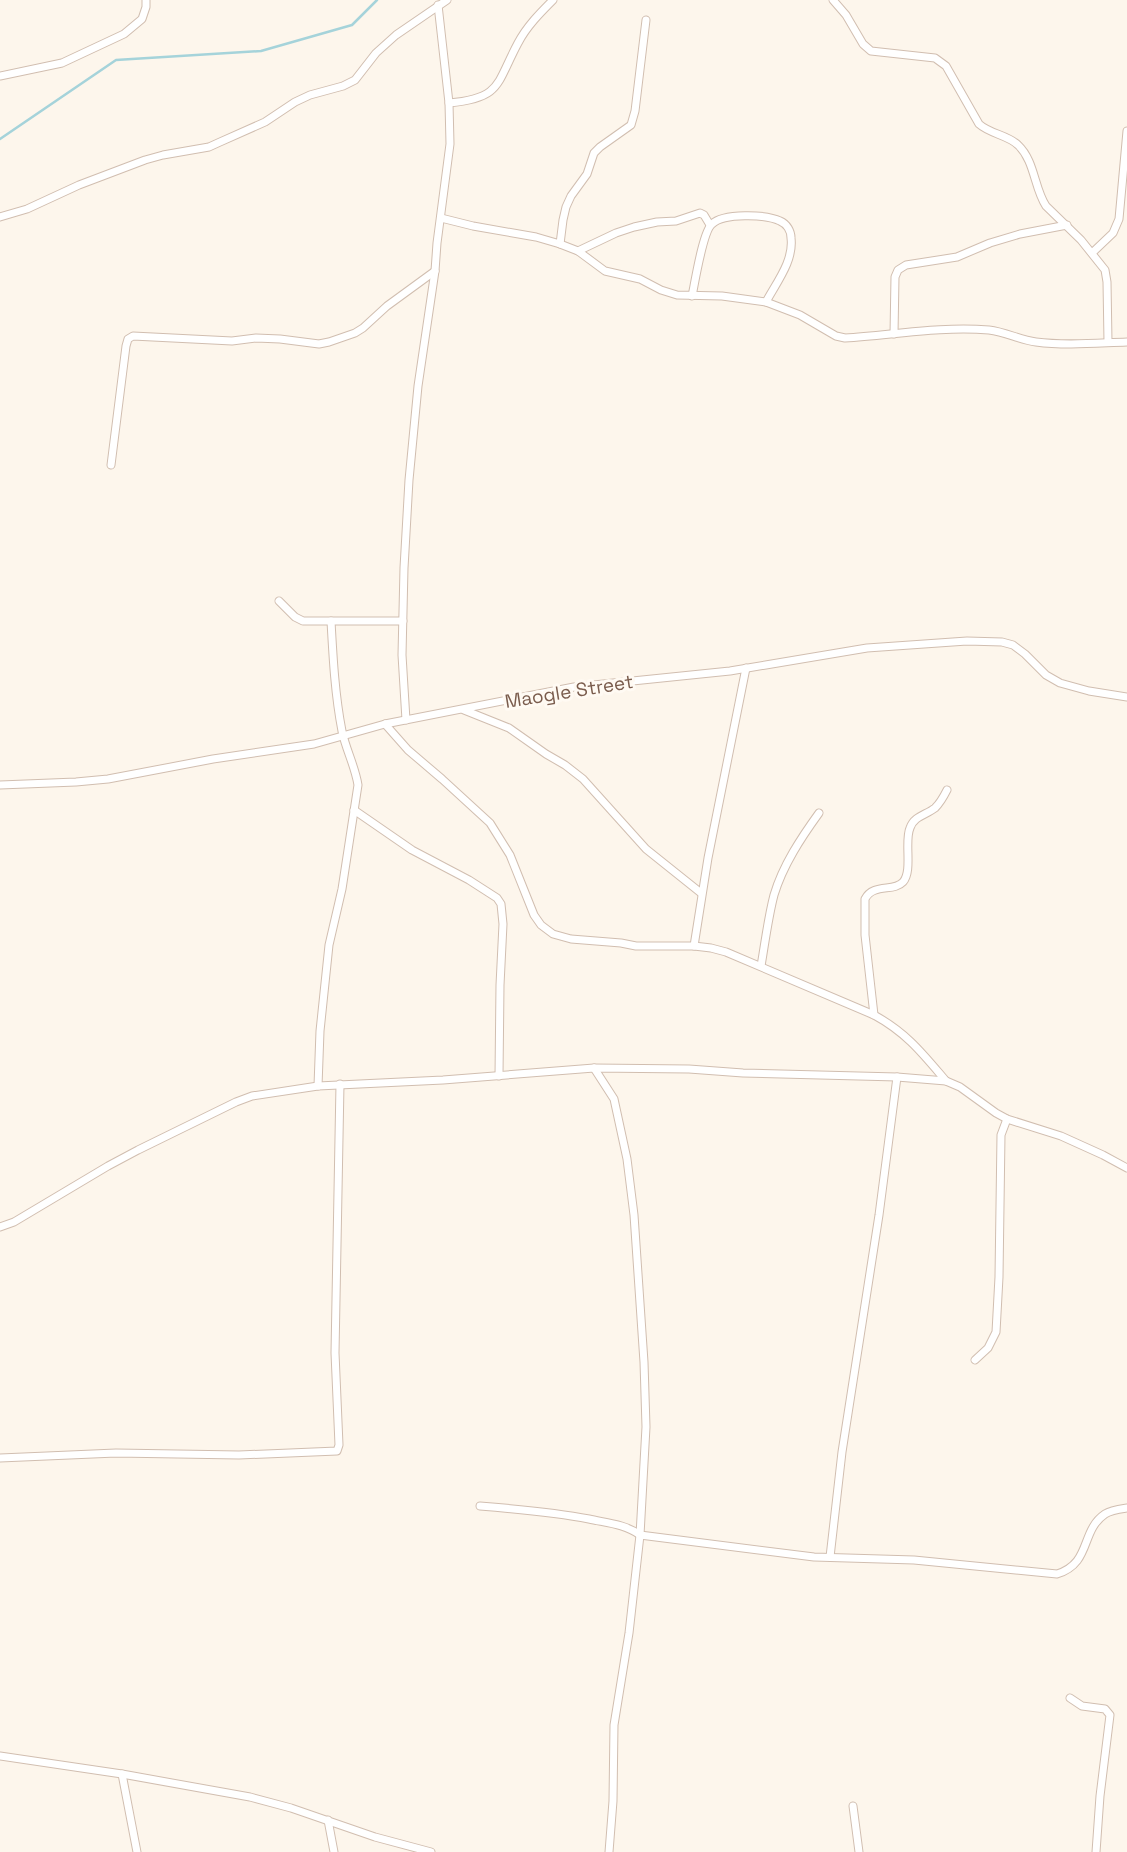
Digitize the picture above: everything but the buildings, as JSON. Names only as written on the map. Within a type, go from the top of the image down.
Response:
[{"type":"street","points":[[0,76],[62,63],[124,34],[142,19],[146,0]]},
{"type":"street","points":[[0,216],[27,209],[79,185],[145,160],[220,142],[265,121],[310,94],[343,86],[355,80],[376,53],[396,35],[447,0]]},
{"type":"street","points":[[449,103],[471,101],[485,96],[497,85],[519,41],[534,19],[554,0]]},
{"type":"street","points":[[833,0],[846,15],[863,44],[871,51],[936,58],[946,66],[979,124],[1021,147],[1046,206],[1067,225],[1105,270],[1108,282],[1108,342]]},
{"type":"street","points":[[406,720],[402,655],[409,492],[418,386],[450,144],[449,103],[438,5]]},
{"type":"street","points":[[560,244],[566,208],[587,174],[594,153],[632,125],[646,20]]},
{"type":"street","points":[[1092,253],[1113,233],[1119,219],[1127,131]]},
{"type":"street","points":[[578,251],[615,233],[646,223],[676,221],[700,213],[710,225]]},
{"type":"street","points":[[692,296],[705,235],[710,225],[717,220],[743,215],[780,221],[789,229],[792,241],[789,256],[766,302]]},
{"type":"street","points":[[441,218],[560,244],[578,251],[605,271],[640,279],[677,295],[722,296],[766,302],[800,315],[836,336],[845,338],[957,329],[1004,332],[1033,342],[1127,342]]},
{"type":"street","points":[[894,334],[895,277],[898,270],[906,265],[957,257],[1020,234],[1067,225]]},
{"type":"street","points":[[111,464],[125,346],[134,336],[232,341],[280,339],[319,344],[329,342],[363,328],[387,306],[435,271]]},
{"type":"street","points":[[279,601],[303,621],[403,621]]},
{"type":"street","points":[[318,1086],[320,1031],[329,946],[342,889],[358,785],[343,735],[336,694],[331,621]]},
{"type":"street","name":"Maogle Street","points":[[0,785],[108,779],[213,759],[314,744],[385,724],[574,687],[746,668],[867,648],[992,640],[1013,645],[1046,675],[1060,683],[1127,697]]},
{"type":"street","points":[[694,946],[701,893],[746,668]]},
{"type":"street","points":[[463,710],[509,728],[565,765],[583,779],[646,849],[701,893]]},
{"type":"street","points":[[385,724],[408,750],[490,823],[510,855],[541,925],[554,934],[571,939],[636,946],[694,946],[726,952],[892,1025],[908,1037],[946,1081]]},
{"type":"street","points":[[874,1015],[864,899],[872,891],[904,882],[908,862],[909,829],[918,817],[936,807],[947,790]]},
{"type":"street","points":[[354,810],[412,850],[469,880],[497,898],[501,904],[503,924],[499,1076]]},
{"type":"street","points":[[761,966],[775,892],[797,844],[820,813]]},
{"type":"street","points":[[594,1068],[614,1099],[627,1159],[634,1215],[646,1427],[640,1535],[629,1633],[614,1725],[610,1852]]},
{"type":"street","points":[[0,1227],[23,1217],[138,1150],[236,1102],[268,1093],[340,1084],[443,1080],[594,1068],[689,1069],[946,1081],[960,1087],[1007,1119],[1061,1136],[1127,1168]]},
{"type":"street","points":[[830,1557],[842,1452],[879,1215],[897,1077]]},
{"type":"street","points":[[0,1458],[116,1453],[239,1455],[337,1451],[339,1445],[335,1353],[340,1084]]},
{"type":"street","points":[[975,1360],[988,1348],[996,1332],[1001,1135],[1007,1119]]},
{"type":"street","points":[[480,1506],[564,1514],[621,1525],[640,1535],[814,1557],[914,1560],[1057,1574],[1069,1570],[1078,1561],[1096,1524],[1106,1514],[1127,1508]]},
{"type":"street","points":[[1070,1698],[1082,1706],[1104,1709],[1110,1715],[1096,1852]]},
{"type":"street","points":[[0,1756],[250,1797],[328,1820],[375,1838],[431,1852]]},
{"type":"street","points":[[122,1774],[137,1852]]},
{"type":"street","points":[[853,1805],[859,1852]]},
{"type":"street","points":[[328,1820],[334,1852]]},
{"type":"waterway","points":[[0,139],[116,60],[261,51],[352,25],[377,0]]}]
